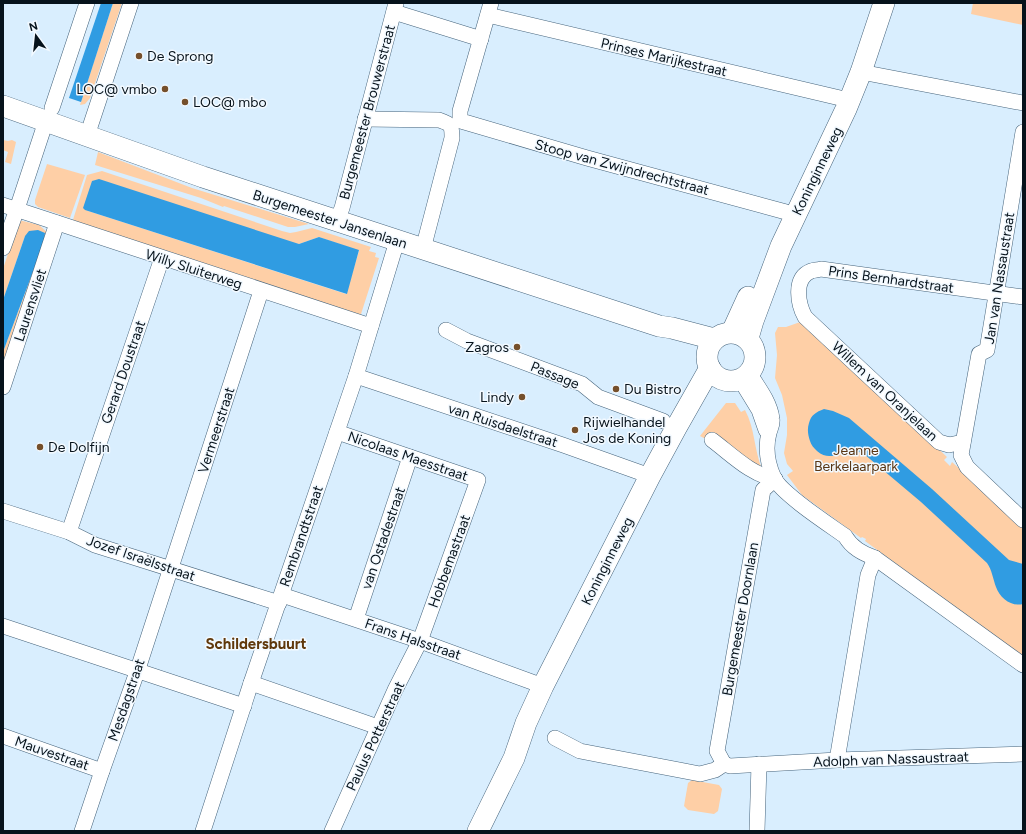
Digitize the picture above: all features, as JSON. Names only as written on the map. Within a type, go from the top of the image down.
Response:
[{"type":"main road","name":"Koninginneweg","points":[[514,758],[526,723],[543,686],[650,476],[676,428],[728,358],[740,316],[768,248],[840,98],[874,3]]},
{"type":"main road","name":"Koninginneweg","points":[[478,831],[514,758],[544,712],[623,553],[686,433],[728,358],[755,314],[781,246],[836,133],[861,72],[884,3]]},
{"type":"main road","name":"Burgemeester Jansenlaan","points":[[3,106],[49,115],[87,136],[203,177],[659,326],[668,334],[728,358]]},
{"type":"street","points":[[3,248],[87,3]]},
{"type":"street","points":[[87,136],[131,3]]},
{"type":"street","points":[[395,8],[481,39]]},
{"type":"street","name":"Burgemeester Brouwerstraat","points":[[337,220],[342,208],[395,8]]},
{"type":"street","points":[[423,249],[452,138],[451,128],[460,111],[490,9]]},
{"type":"street","name":"Prinses Marijkestraat","points":[[490,9],[840,98]]},
{"type":"street","points":[[861,72],[1023,103]]},
{"type":"street","name":"Stoop van Zwijndrechtstraat","points":[[365,119],[439,120],[462,122],[786,212]]},
{"type":"street","name":"Jan van Nassaustraat","points":[[963,442],[979,354],[987,350],[1023,132]]},
{"type":"street","name":"Willy Sluiterweg","points":[[3,204],[261,291],[371,326]]},
{"type":"street","name":"Laurensvliet","points":[[3,387],[57,223]]},
{"type":"street","name":"Rembrandtstraat","points":[[203,831],[251,683],[356,376],[397,241]]},
{"type":"street","name":"Gerard Doustraat","points":[[70,532],[162,258]]},
{"type":"street","name":"Prins Bernhardstraat","points":[[805,317],[801,309],[799,285],[804,276],[811,271],[820,269],[1023,297]]},
{"type":"street","name":"Vermeerstraat","points":[[171,569],[261,291]]},
{"type":"street","name":"Willem van Oranjelaan","points":[[805,317],[939,442],[949,445],[963,442]]},
{"type":"street","name":"Passage","points":[[446,330],[467,341],[582,384],[598,397],[663,421]]},
{"type":"street","points":[[728,358],[759,410],[768,435],[768,462],[775,479],[785,490],[844,536],[855,538],[862,542],[875,558],[1023,665]]},
{"type":"street","name":"van Ruisdaelstraat","points":[[356,376],[650,476]]},
{"type":"street","name":"Nicolaas Maesstraat","points":[[337,432],[478,480]]},
{"type":"street","points":[[712,440],[763,477],[775,479]]},
{"type":"street","points":[[963,442],[961,455],[967,467],[1023,520]]},
{"type":"street","name":"van Ostadestraat","points":[[356,619],[410,457]]},
{"type":"street","name":"Burgemeester Doornlaan","points":[[724,764],[717,751],[762,490],[775,479]]},
{"type":"street","name":"Hobbemastraat","points":[[420,641],[478,480]]},
{"type":"street","name":"Jozef Israëlsstraat","points":[[3,511],[70,532],[95,545],[171,569],[280,599]]},
{"type":"street","points":[[837,760],[868,575],[875,558]]},
{"type":"street","name":"Mesdagstraat","points":[[82,831],[171,569]]},
{"type":"street","name":"Frans Halsstraat","points":[[280,599],[356,619],[543,686]]},
{"type":"street","points":[[3,626],[137,672],[244,706]]},
{"type":"street","name":"Paulus Potterstraat","points":[[332,831],[378,727],[420,641]]},
{"type":"street","points":[[251,683],[378,727]]},
{"type":"street","name":"Mauvestraat","points":[[3,736],[102,771]]},
{"type":"street","points":[[555,738],[580,751],[700,774],[715,770],[724,764]]},
{"type":"street","name":"Adolph van Nassaustraat","points":[[724,764],[730,766],[837,760],[1023,754]]},
{"type":"street","points":[[757,831],[759,764]]},
{"type":"green space","points":[[113,3],[122,3],[90,98],[85,104],[80,105]]},
{"type":"green space","points":[[973,3],[1023,3],[1023,25],[971,14]]},
{"type":"green space","points":[[3,140],[12,140],[16,142],[11,164],[5,162],[8,152],[3,150]]},
{"type":"green space","points":[[98,152],[192,188],[309,224],[288,227],[95,165]]},
{"type":"green space","points":[[47,164],[85,175],[70,218],[38,207],[35,204]]},
{"type":"green space","points":[[102,171],[282,231],[290,233],[312,228],[371,247],[369,251],[376,253],[375,257],[379,258],[361,314],[357,315],[72,223],[87,175]],"holes":[[[85,210],[299,244],[319,237],[359,251],[346,294]]]},
{"type":"green space","points":[[19,220],[39,225],[49,234],[3,373],[3,352],[44,242],[25,236],[3,300],[3,269]]},
{"type":"green space","name":"Jeanne Berkelaarpark","points":[[803,321],[947,457],[944,460],[950,466],[952,462],[1023,526],[1023,657],[865,541],[866,539],[861,538],[802,495],[787,475],[793,471],[787,464],[784,453],[787,435],[787,418],[782,395],[775,378],[777,355],[775,333],[778,327],[786,327]]},
{"type":"green space","points":[[726,403],[735,403],[741,412],[745,410],[751,424],[757,454],[762,469],[700,436]]},
{"type":"green space","points":[[692,780],[719,785],[722,789],[718,811],[714,814],[688,810],[684,806],[688,783]]},
{"type":"water","points":[[101,3],[113,3],[81,102],[69,98]]},
{"type":"water","points":[[99,179],[299,244],[319,237],[359,250],[347,294],[85,210],[83,208],[92,181]]},
{"type":"water","points":[[38,230],[45,233],[44,242],[3,352],[3,300],[25,236],[29,231]]},
{"type":"water","points":[[824,409],[849,418],[932,489],[1009,560],[1023,564],[1023,604],[1019,605],[1006,601],[998,591],[987,563],[921,502],[864,454],[856,451],[850,451],[827,456],[817,451],[810,442],[808,425],[816,413]]},
{"type":"place","name":"De Sprong","points":[[139,56]]},
{"type":"place","name":"LOC@ vmbo","points":[[165,89]]},
{"type":"place","name":"LOC@ mbo","points":[[185,102]]},
{"type":"place","name":"Zagros","points":[[517,347]]},
{"type":"place","name":"Du Bistro","points":[[616,389]]},
{"type":"place","name":"Lindy","points":[[522,397]]},
{"type":"place","name":"Rijwielhandel Jos de Koning","points":[[575,430]]},
{"type":"place","name":"De Dolfijn","points":[[40,447]]},
{"type":"district","name":"Schildersbuurt","points":[[256,644]]}]
